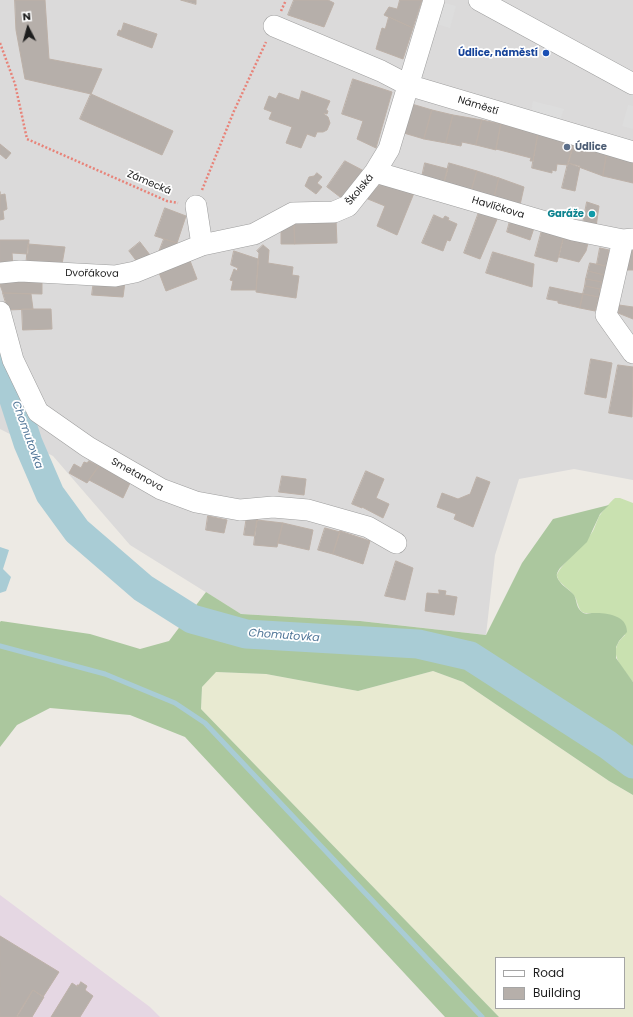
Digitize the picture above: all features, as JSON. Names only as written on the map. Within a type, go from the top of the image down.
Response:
[{"type":"street","points":[[408,85],[434,0]]},
{"type":"street","points":[[479,0],[633,84]]},
{"type":"street","name":"Náměstí","points":[[274,26],[375,69],[408,85],[633,152]]},
{"type":"street","name":"Školská","points":[[202,245],[254,234],[293,213],[334,212],[348,206],[375,172],[389,149],[408,85]]},
{"type":"street","name":"Havlíčkova","points":[[375,172],[573,230],[628,239],[606,315],[633,353]]},
{"type":"street","points":[[196,206],[202,245]]},
{"type":"street","name":"Dvořákova","points":[[0,273],[20,271],[115,276],[136,272],[202,245]]},
{"type":"street","name":"Smetanova","points":[[0,312],[13,360],[38,412],[88,447],[161,489],[196,502],[240,510],[273,507],[308,510],[368,527],[396,543]]},
{"type":"path","points":[[196,206],[234,111],[286,0]]},
{"type":"path","name":"Zámecká","points":[[0,44],[15,84],[27,139],[167,201],[196,206]]},
{"type":"shaded area","points":[[0,0],[633,0],[633,480],[574,469],[519,479],[495,555],[486,635],[360,621],[241,614],[130,545],[53,456],[0,429]]},
{"type":"shaded area","points":[[442,2],[456,6],[450,28],[437,24]]},
{"type":"shaded area","points":[[533,101],[564,109],[560,120],[531,112]]},
{"type":"shaded area","points":[[628,105],[633,106],[633,129],[622,126]]},
{"type":"shaded area","points":[[0,895],[150,1007],[160,1017],[0,1017]]},
{"type":"green space","points":[[615,498],[620,498],[633,503],[633,682],[617,659],[616,647],[625,635],[591,613],[582,612],[572,592],[560,582],[557,576],[563,565],[593,531],[601,514]]},
{"type":"green space","points":[[609,505],[600,514],[587,542],[560,568],[557,572],[557,576],[558,580],[574,595],[580,610],[583,613],[615,616],[624,622],[626,626],[627,632],[616,647],[616,658],[633,682],[633,795],[609,781],[463,682],[433,671],[358,691],[266,674],[216,672],[202,687],[201,709],[499,1017],[445,1017],[185,737],[130,715],[50,708],[17,725],[0,747],[1,621],[90,634],[140,649],[169,641],[206,592],[241,614],[360,621],[486,635],[522,563],[553,519]]},
{"type":"green space","points":[[433,671],[463,682],[609,781],[633,795],[633,1017],[499,1017],[201,709],[202,687],[215,672],[266,674],[358,691]]},
{"type":"water","points":[[0,547],[9,550],[3,569],[11,577],[6,591],[0,593]]},
{"type":"building","points":[[15,0],[45,0],[49,59],[102,69],[91,94],[25,79],[16,30]]},
{"type":"building","points":[[181,0],[196,0],[196,4]]},
{"type":"building","points":[[294,0],[328,0],[334,3],[324,27],[288,15]]},
{"type":"building","points":[[400,0],[422,0],[413,28],[384,15],[389,7],[397,9]]},
{"type":"building","points":[[389,17],[413,28],[403,59],[376,49],[382,28],[385,29]]},
{"type":"building","points":[[124,23],[157,34],[152,48],[117,35],[119,30],[121,31]]},
{"type":"building","points":[[353,79],[392,92],[376,148],[357,139],[363,121],[342,114]]},
{"type":"building","points":[[302,91],[330,101],[326,110],[328,111],[327,114],[324,114],[328,117],[330,123],[327,130],[317,132],[315,137],[307,134],[301,148],[286,143],[292,127],[269,119],[272,112],[264,109],[269,96],[276,99],[279,93],[299,100]]},
{"type":"building","points":[[91,94],[173,131],[162,155],[80,119]]},
{"type":"building","points":[[405,102],[432,110],[424,139],[397,131]]},
{"type":"building","points":[[432,110],[453,115],[446,143],[424,139]]},
{"type":"building","points":[[453,115],[482,120],[476,145],[462,142],[461,146],[446,143]]},
{"type":"building","points":[[482,120],[501,124],[496,150],[476,145]]},
{"type":"building","points":[[501,124],[538,134],[533,161],[530,161],[531,158],[496,149]]},
{"type":"building","points":[[538,134],[574,143],[568,165],[557,164],[556,171],[552,170],[552,173],[532,168]]},
{"type":"building","points":[[574,143],[607,152],[603,176],[568,163]]},
{"type":"building","points":[[0,144],[11,153],[6,159],[0,154]]},
{"type":"building","points":[[607,152],[633,159],[633,183],[603,176]]},
{"type":"building","points":[[345,161],[364,171],[344,200],[327,187]]},
{"type":"building","points":[[425,163],[448,169],[444,183],[422,177]]},
{"type":"building","points":[[449,163],[477,171],[471,192],[444,183]]},
{"type":"building","points":[[568,163],[580,166],[575,191],[562,188]]},
{"type":"building","points":[[477,171],[499,178],[494,198],[471,192]]},
{"type":"building","points":[[317,173],[322,177],[317,183],[322,187],[316,194],[305,186],[309,177],[314,176]]},
{"type":"building","points":[[499,178],[524,187],[520,205],[494,198]]},
{"type":"building","points":[[384,182],[414,193],[397,235],[377,226],[385,206],[363,197]]},
{"type":"building","points":[[5,194],[7,209],[3,211],[4,219],[0,220],[0,195]]},
{"type":"building","name":"Garáže","points":[[587,202],[599,206],[596,227],[583,223]]},
{"type":"building","points":[[165,208],[186,216],[177,243],[155,236]]},
{"type":"building","points":[[479,212],[498,217],[480,259],[464,253]]},
{"type":"building","points":[[434,215],[443,219],[445,216],[449,218],[448,220],[457,224],[450,241],[447,240],[443,251],[422,243]]},
{"type":"building","points":[[294,220],[295,244],[281,244],[281,227]]},
{"type":"building","points":[[294,220],[336,220],[337,243],[295,244]]},
{"type":"building","points":[[510,221],[534,228],[530,240],[507,232]]},
{"type":"building","points":[[542,230],[564,236],[557,262],[535,256]]},
{"type":"building","points":[[564,236],[588,243],[586,251],[579,262],[559,257]]},
{"type":"building","points":[[164,239],[177,243],[172,255],[159,252]]},
{"type":"building","points":[[0,240],[29,240],[28,254],[12,253],[13,266],[0,266]]},
{"type":"building","points":[[140,242],[150,255],[138,263],[129,251]]},
{"type":"building","points":[[28,244],[65,247],[61,270],[26,267]]},
{"type":"building","points":[[263,245],[269,250],[268,263],[293,267],[292,275],[299,276],[296,298],[256,292],[259,253],[257,251]]},
{"type":"building","points":[[633,245],[633,270],[625,270]]},
{"type":"building","points":[[600,248],[609,250],[606,266],[597,264]]},
{"type":"building","points":[[234,251],[258,259],[256,290],[231,290],[233,281],[230,280],[234,269],[237,271],[238,268],[231,265]]},
{"type":"building","points":[[493,252],[534,264],[532,287],[486,273]]},
{"type":"building","points":[[189,258],[197,279],[166,291],[158,270]]},
{"type":"building","points":[[590,263],[606,266],[604,275],[588,271]]},
{"type":"building","points":[[588,271],[604,275],[602,282],[586,279]]},
{"type":"building","points":[[0,275],[42,277],[42,294],[3,293],[0,285]]},
{"type":"building","points":[[586,279],[602,282],[600,289],[585,286]]},
{"type":"building","points":[[94,280],[125,282],[123,297],[92,295]]},
{"type":"building","points":[[585,286],[600,289],[599,297],[583,294]]},
{"type":"building","points":[[550,287],[583,294],[580,308],[547,299]]},
{"type":"building","points":[[3,293],[31,294],[33,309],[8,310]]},
{"type":"building","points":[[583,294],[599,297],[595,311],[580,308]]},
{"type":"building","points":[[619,305],[633,307],[633,319],[618,313]]},
{"type":"building","points":[[22,309],[51,309],[52,329],[23,330]]},
{"type":"building","points":[[591,359],[612,363],[606,398],[585,394]]},
{"type":"building","points":[[618,365],[633,367],[632,417],[609,413]]},
{"type":"building","points":[[89,461],[99,466],[87,483],[69,473],[74,464],[81,468],[84,462],[87,463]]},
{"type":"building","points":[[99,466],[130,483],[123,498],[89,480]]},
{"type":"building","points":[[366,471],[384,479],[376,498],[389,504],[383,518],[362,507],[352,504]]},
{"type":"building","points":[[282,476],[306,479],[304,495],[279,492]]},
{"type":"building","points":[[477,477],[490,482],[473,527],[454,519],[456,514],[437,507],[442,493],[458,499],[470,494]]},
{"type":"building","points":[[208,516],[227,520],[224,533],[206,530]]},
{"type":"building","points":[[247,516],[258,517],[254,536],[244,535]]},
{"type":"building","points":[[257,520],[283,523],[277,547],[254,545]]},
{"type":"building","points":[[283,523],[313,530],[309,550],[278,543]]},
{"type":"building","points":[[325,528],[340,532],[333,554],[318,550]]},
{"type":"building","points":[[340,531],[370,541],[363,564],[333,554]]},
{"type":"building","points":[[396,561],[413,568],[405,600],[385,596]]},
{"type":"building","points":[[439,590],[446,591],[445,595],[457,597],[454,615],[425,611],[427,593],[439,594]]},
{"type":"building","points":[[0,936],[59,972],[43,997],[33,990],[17,1017],[0,1017]]},
{"type":"building","points":[[81,982],[87,986],[85,990],[93,996],[80,1017],[51,1017],[72,983],[78,987],[77,985]]},
{"type":"building","points":[[33,990],[44,997],[32,1017],[17,1016]]},
{"type":"waterway","name":"Chomutovka","points":[[0,357],[28,443],[50,494],[77,531],[143,588],[192,619],[246,634],[418,644],[470,656],[608,745],[633,764]]},
{"type":"waterway","points":[[0,646],[105,674],[175,703],[205,723],[482,1017]]},
{"type":"place","name":"Údlice, náměstí","points":[[546,53]]},
{"type":"place","name":"Údlice","points":[[567,147]]},
{"type":"place","name":"Garáže","points":[[592,214]]}]
